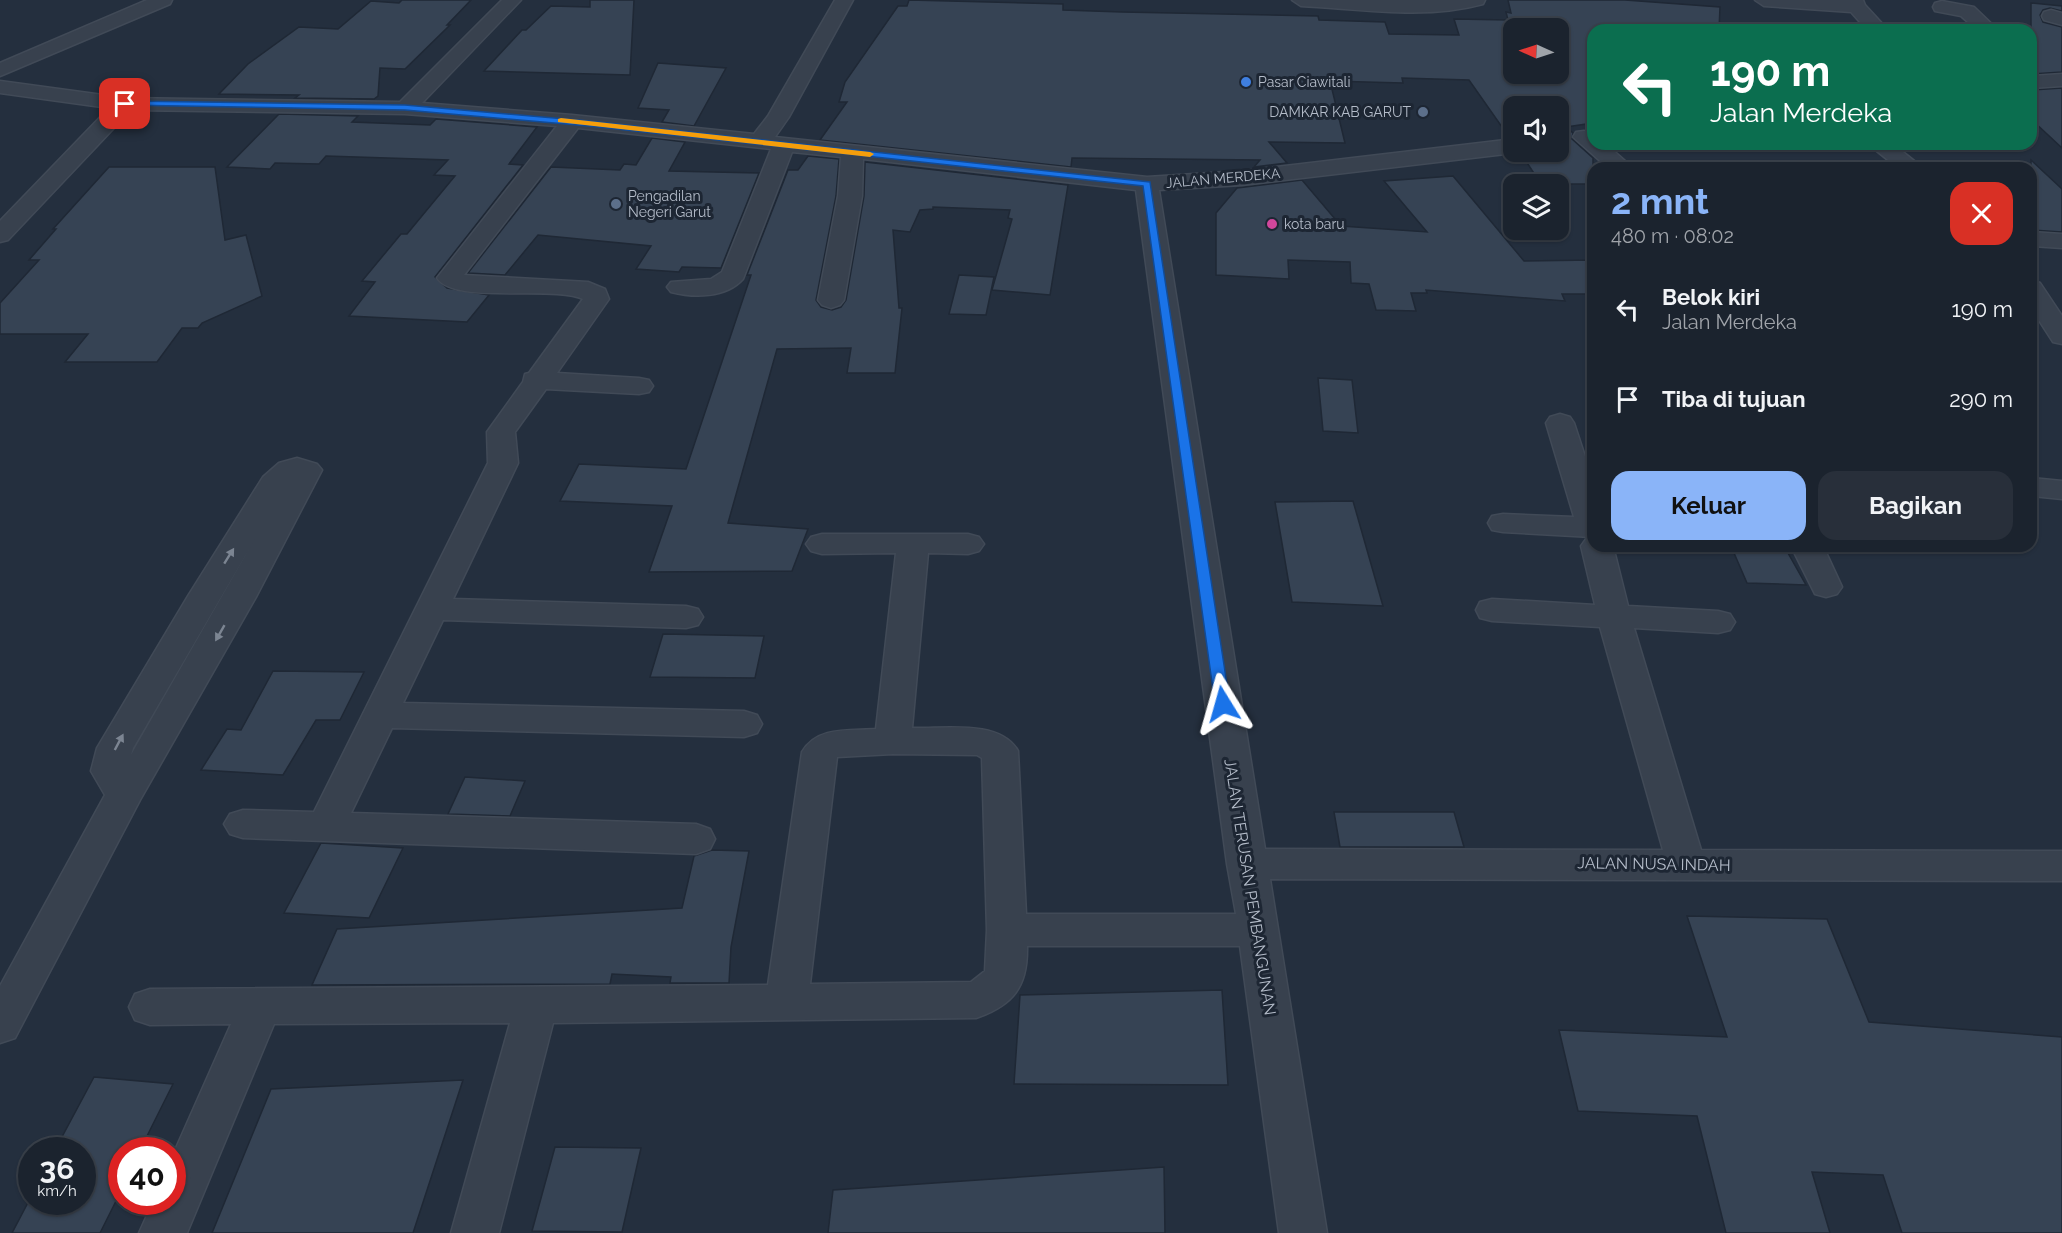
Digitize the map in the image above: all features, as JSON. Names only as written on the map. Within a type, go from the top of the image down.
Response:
[{"type":"street","points":[[0,70],[162,0]]},
{"type":"street","points":[[405,108],[512,0]]},
{"type":"street","points":[[680,287],[718,286],[728,283],[734,274],[766,197],[772,144],[778,117],[844,0]]},
{"type":"street","points":[[1301,0],[1464,5],[1476,0]]},
{"type":"street","points":[[1764,0],[1855,4],[1873,24]]},
{"type":"street","points":[[1942,7],[1967,12],[1981,24]]},
{"type":"street","name":"JALAN MERDEKA","points":[[0,87],[125,104],[405,108],[572,122],[1147,184],[1254,176],[1503,147]]},
{"type":"street","points":[[0,235],[125,104]]},
{"type":"street","points":[[326,826],[434,609],[503,463],[505,454],[501,446],[501,432],[596,298],[596,294],[588,290],[460,283],[449,278],[572,122]]},
{"type":"street","points":[[1598,150],[1614,162]]},
{"type":"street","points":[[1887,150],[1904,162]]},
{"type":"street","points":[[831,300],[850,196],[852,152]]},
{"type":"street","name":"JALAN TERUSAN PEMBANGUNAN","points":[[1147,184],[1246,864],[1303,1233]]},
{"type":"street","points":[[2037,239],[2062,241]]},
{"type":"street","points":[[2037,297],[2062,336]]},
{"type":"street","points":[[535,381],[639,386]]},
{"type":"street","points":[[1560,423],[1587,509]]},
{"type":"street","points":[[0,1025],[124,795],[138,775],[240,597],[307,470],[304,467],[286,470],[274,483],[204,596],[115,748],[109,771],[124,795]]},
{"type":"street","points":[[2037,488],[2062,490]]},
{"type":"street","points":[[1503,523],[1587,528]]},
{"type":"street","points":[[893,741],[913,543]]},
{"type":"street","points":[[822,544],[968,544]]},
{"type":"street","points":[[1598,552],[1614,616],[1686,863]]},
{"type":"street","points":[[1810,552],[1826,587]]},
{"type":"street","points":[[204,596],[240,597]]},
{"type":"street","points":[[434,609],[686,617]]},
{"type":"street","points":[[1492,610],[1718,622]]},
{"type":"street","points":[[381,715],[744,724]]},
{"type":"street","points":[[150,1006],[536,1005],[787,1000],[976,1000],[994,992],[1005,978],[1007,930],[1000,751],[982,742],[893,741],[828,745],[820,752],[787,1000]]},
{"type":"street","points":[[243,824],[696,839]]},
{"type":"street","name":"JALAN NUSA INDAH","points":[[1246,864],[1686,863],[2062,866]]},
{"type":"street","points":[[1007,930],[1256,930]]},
{"type":"street","points":[[475,1233],[536,1005]]},
{"type":"street","points":[[163,1233],[260,1006]]},
{"type":"building","points":[[402,0],[471,0],[447,25],[450,25],[405,69],[380,68],[378,96],[374,99],[219,94],[248,64],[299,27],[338,29],[371,1],[399,3]]},
{"type":"building","points":[[590,0],[634,0],[630,75],[484,71],[522,30],[526,30],[551,6],[590,7]]},
{"type":"building","points":[[909,0],[1063,4],[1063,10],[1318,16],[1319,20],[1385,22],[1389,34],[1459,35],[1454,19],[1503,20],[1503,84],[1569,84],[1569,18],[1508,18],[1506,12],[1511,13],[1508,0],[1625,0],[1720,7],[1719,24],[1587,24],[1587,124],[1569,127],[1569,96],[1503,96],[1503,128],[1469,80],[1402,78],[1403,83],[1330,81],[1345,143],[1269,142],[1287,163],[1254,167],[1260,160],[1072,158],[1071,167],[820,140],[847,102],[839,102],[845,82],[898,6],[907,6]]},
{"type":"building","points":[[2031,3],[2062,6],[2062,11],[2050,8],[2043,10],[2040,15],[2043,22],[2062,27],[2062,72],[2037,74],[2037,24],[2031,24]]},
{"type":"building","points":[[658,63],[726,68],[694,126],[662,122],[669,110],[638,108]]},
{"type":"building","points":[[2062,88],[2062,148],[2037,125],[2037,90]]},
{"type":"building","points":[[279,114],[358,116],[352,122],[430,125],[436,119],[537,127],[509,164],[523,165],[435,277],[447,288],[489,295],[467,322],[349,316],[375,282],[362,281],[401,234],[407,234],[455,176],[434,175],[448,160],[326,156],[319,164],[275,163],[270,169],[227,167]]},
{"type":"building","points":[[1569,130],[1573,133],[1572,139],[1593,158],[1593,162],[1587,162],[1587,184],[1569,184],[1569,174],[1534,174],[1527,162],[1569,162]]},
{"type":"building","points":[[652,138],[685,142],[669,171],[759,173],[721,268],[682,267],[679,272],[636,269],[651,246],[538,235],[505,275],[468,273],[551,167],[620,170],[624,164],[636,165]]},
{"type":"building","points":[[808,156],[839,159],[836,196],[816,300],[821,307],[832,310],[841,307],[846,300],[864,196],[865,162],[1068,185],[1050,295],[992,290],[1012,219],[1008,218],[1010,210],[933,207],[933,209],[920,210],[910,232],[893,230],[899,308],[902,308],[895,373],[847,373],[851,348],[777,349],[728,523],[808,529],[792,571],[649,572],[672,506],[560,501],[579,464],[686,469],[751,275],[747,275],[788,170],[798,170]]},
{"type":"building","points":[[2037,166],[2062,189],[2062,232],[2037,230]]},
{"type":"building","points":[[109,167],[215,167],[225,240],[246,235],[262,296],[202,323],[198,328],[182,328],[157,362],[65,362],[88,334],[0,334],[0,303],[39,260],[29,260],[56,229],[53,229]]},
{"type":"building","points":[[1453,176],[1503,236],[1503,240],[1506,240],[1524,261],[1587,260],[1587,294],[1562,294],[1565,301],[1426,290],[1427,293],[1411,293],[1416,311],[1376,310],[1369,284],[1351,283],[1350,262],[1288,260],[1289,279],[1216,275],[1216,213],[1237,188],[1302,180],[1341,226],[1427,232],[1384,181]]},
{"type":"building","points":[[959,275],[994,277],[986,315],[949,314]]},
{"type":"building","points":[[1318,378],[1352,380],[1358,433],[1323,431]]},
{"type":"building","points":[[1353,501],[1383,606],[1292,602],[1275,502]]},
{"type":"building","points":[[1734,552],[1787,552],[1806,585],[1747,583]]},
{"type":"building","points":[[663,634],[764,636],[755,678],[650,677]]},
{"type":"building","points":[[273,671],[364,672],[340,720],[316,720],[283,775],[201,770],[227,729],[241,730]]},
{"type":"building","points":[[465,777],[525,781],[510,816],[448,814]]},
{"type":"building","points":[[1334,812],[1454,812],[1464,847],[1340,847]]},
{"type":"building","points":[[321,843],[403,848],[369,918],[284,913]]},
{"type":"building","points":[[712,850],[749,851],[731,947],[729,983],[670,983],[671,977],[612,974],[610,984],[312,985],[337,929],[682,908],[694,856]]},
{"type":"building","points":[[1687,916],[1827,919],[1869,1022],[2062,1037],[2062,1233],[1902,1233],[1883,1175],[1812,1172],[1830,1233],[1726,1233],[1697,1116],[1578,1111],[1559,1030],[1727,1037]]},
{"type":"building","points":[[1222,990],[1228,1085],[1014,1084],[1020,995]]},
{"type":"building","points":[[94,1077],[173,1084],[146,1137],[108,1137],[109,1215],[100,1233],[12,1233],[21,1215],[96,1215],[96,1137],[62,1137]]},
{"type":"building","points":[[463,1080],[413,1233],[212,1233],[271,1089]]},
{"type":"building","points":[[555,1147],[641,1148],[622,1232],[532,1231]]},
{"type":"building","points":[[1164,1167],[1165,1233],[828,1233],[833,1190]]},
{"type":"slow traffic","points":[[561,121],[870,154]]},
{"type":"place","name":"Pasar Ciawitali","points":[[1246,82]]},
{"type":"place","name":"DAMKAR KAB GARUT","points":[[1423,112]]},
{"type":"place","name":"Pengadilan Negeri Garut","points":[[616,204]]},
{"type":"place","name":"kota baru","points":[[1272,224]]},
{"type":"route","points":[[125,104],[405,108],[589,123],[1147,184],[1223,704]]}]
